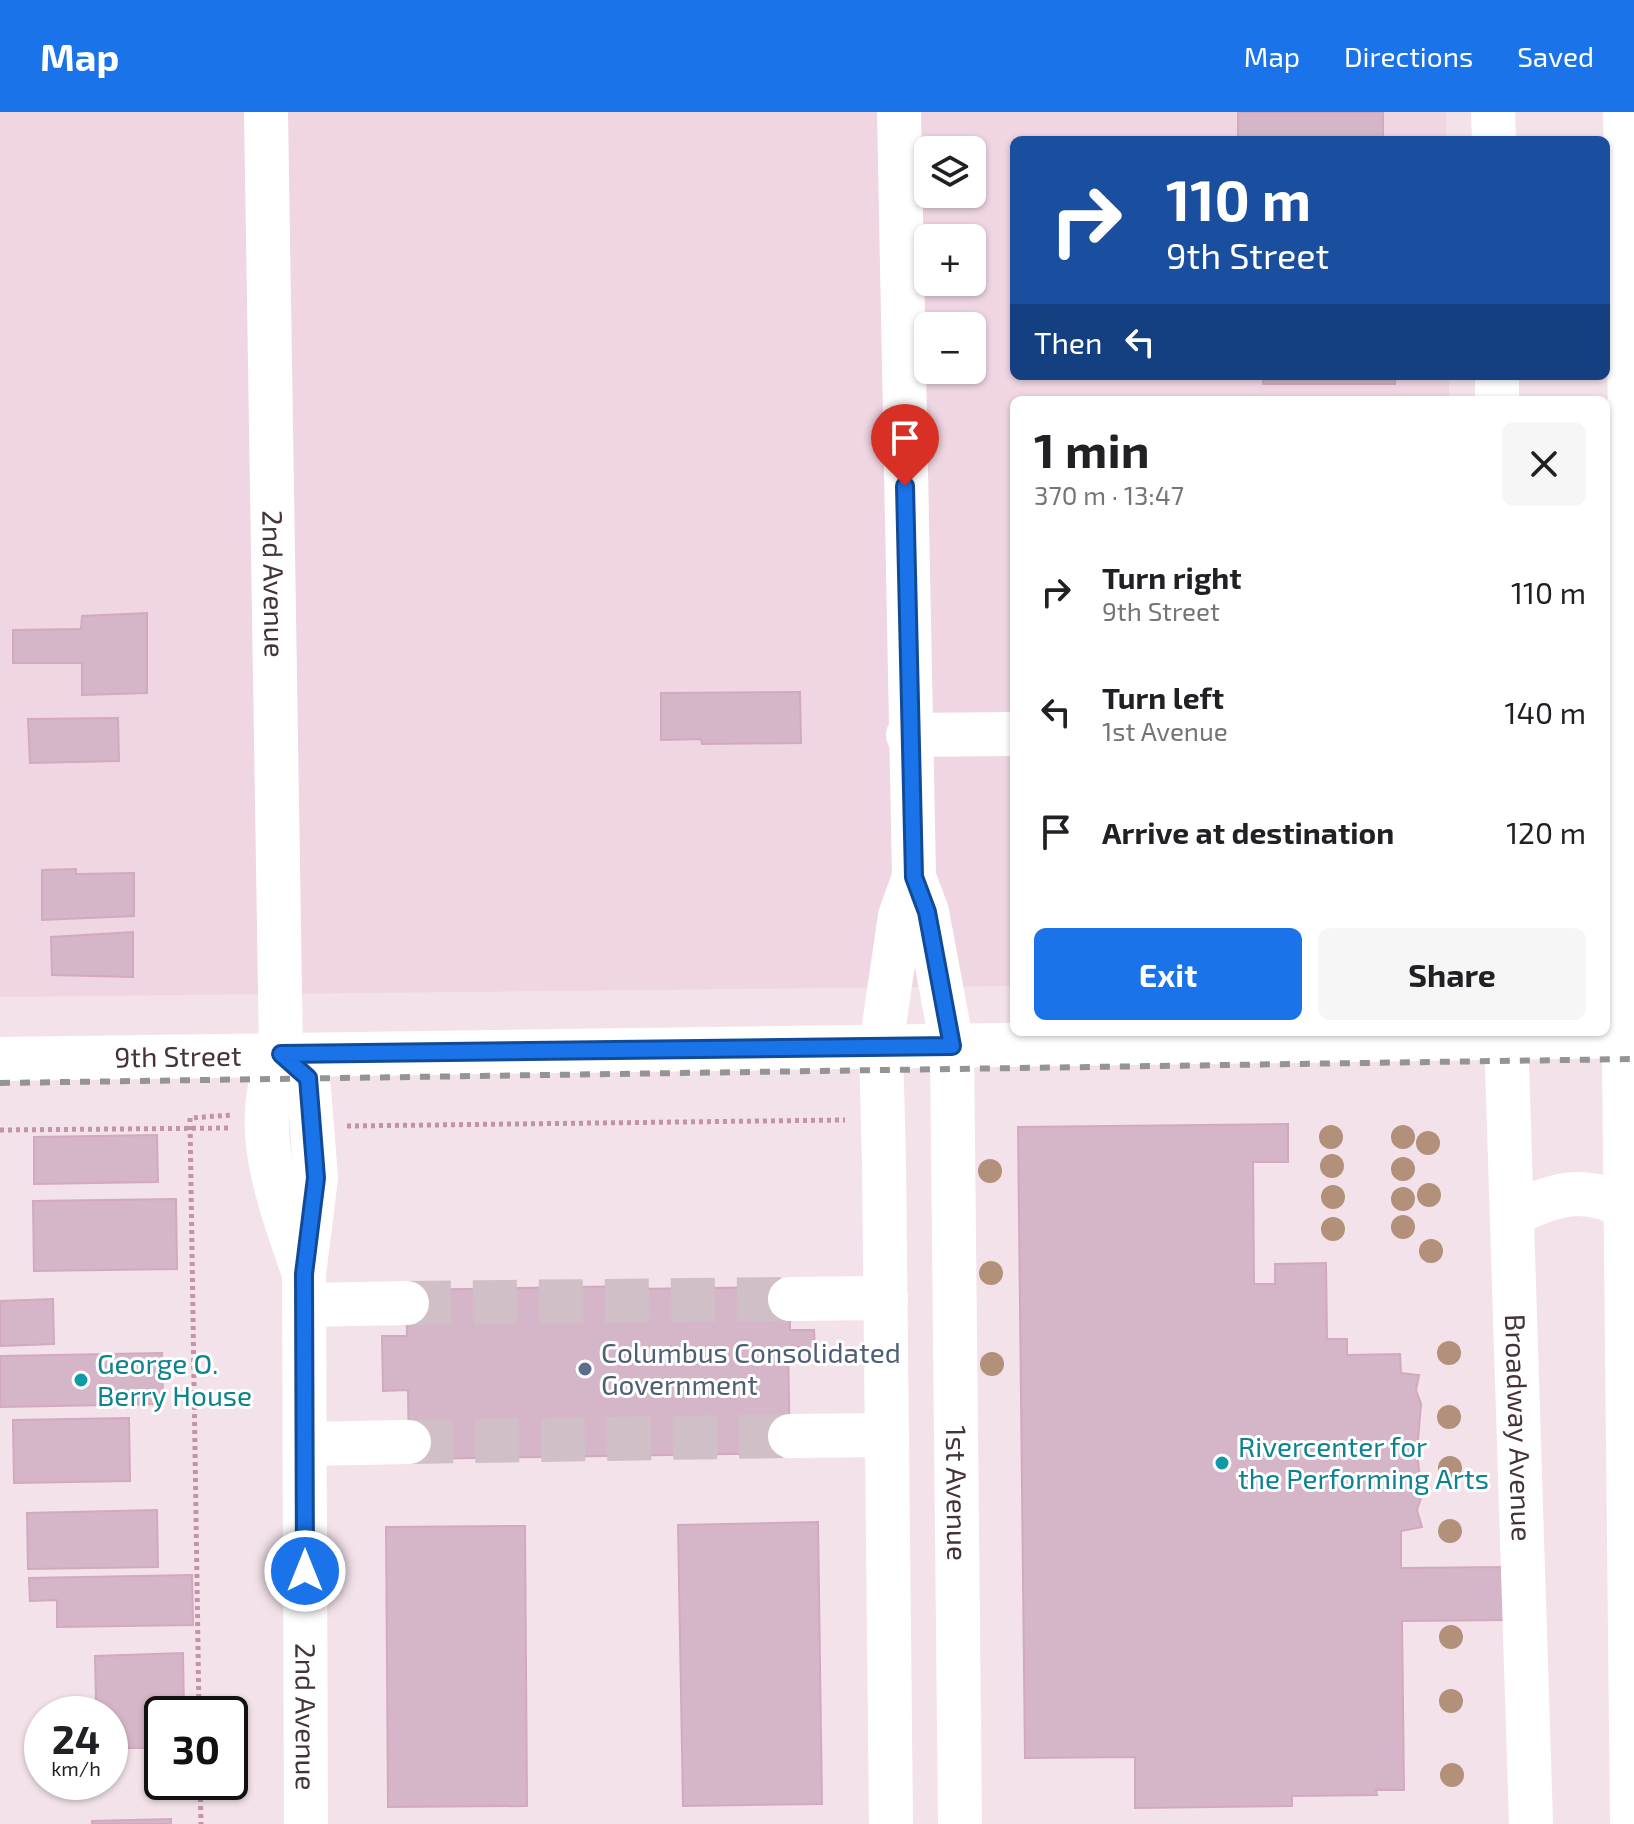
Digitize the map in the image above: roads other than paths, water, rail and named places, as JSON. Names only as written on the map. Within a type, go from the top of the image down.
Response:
[{"type":"street","name":"2nd Avenue","points":[[266,112],[281,1054],[270,1078],[269,1128],[273,1182],[304,1289]]},
{"type":"street","name":"1st Avenue","points":[[899,112],[908,735],[914,877],[927,912],[952,1046],[960,1824]]},
{"type":"street","points":[[1493,112],[1494,136]]},
{"type":"street","points":[[1625,112],[1624,535],[1629,1036],[1626,1208],[1632,1824]]},
{"type":"street","points":[[908,735],[1010,734]]},
{"type":"street","name":"1st Avenue","points":[[891,1824],[881,1046],[900,916],[914,877]]},
{"type":"street","name":"9th Street","points":[[0,1059],[952,1046],[1195,1037],[1350,1036]]},
{"type":"street","name":"Broadway Avenue","points":[[1506,1036],[1531,1824]]},
{"type":"street","name":"2nd Avenue","points":[[281,1054],[308,1078],[316,1178],[304,1289],[306,1824]]},
{"type":"street","points":[[884,1163],[951,1162]]},
{"type":"street","points":[[1513,1215],[1550,1196],[1571,1193],[1611,1199],[1626,1208]]},
{"type":"street","points":[[304,1289],[407,1303]]},
{"type":"street","points":[[790,1299],[886,1298]]},
{"type":"street","points":[[790,1436],[887,1435]]},
{"type":"street","points":[[305,1444],[409,1442]]},
{"type":"tunnel","points":[[407,1303],[790,1299]]},
{"type":"tunnel","points":[[409,1442],[790,1436]]},
{"type":"railway","points":[[0,1083],[1634,1059]]},
{"type":"place","name":"Columbus Consolidated Government","points":[[585,1369]]},
{"type":"place","name":"George O. Berry House","points":[[81,1380]]},
{"type":"place","name":"Rivercenter for the Performing Arts","points":[[1222,1463]]}]
